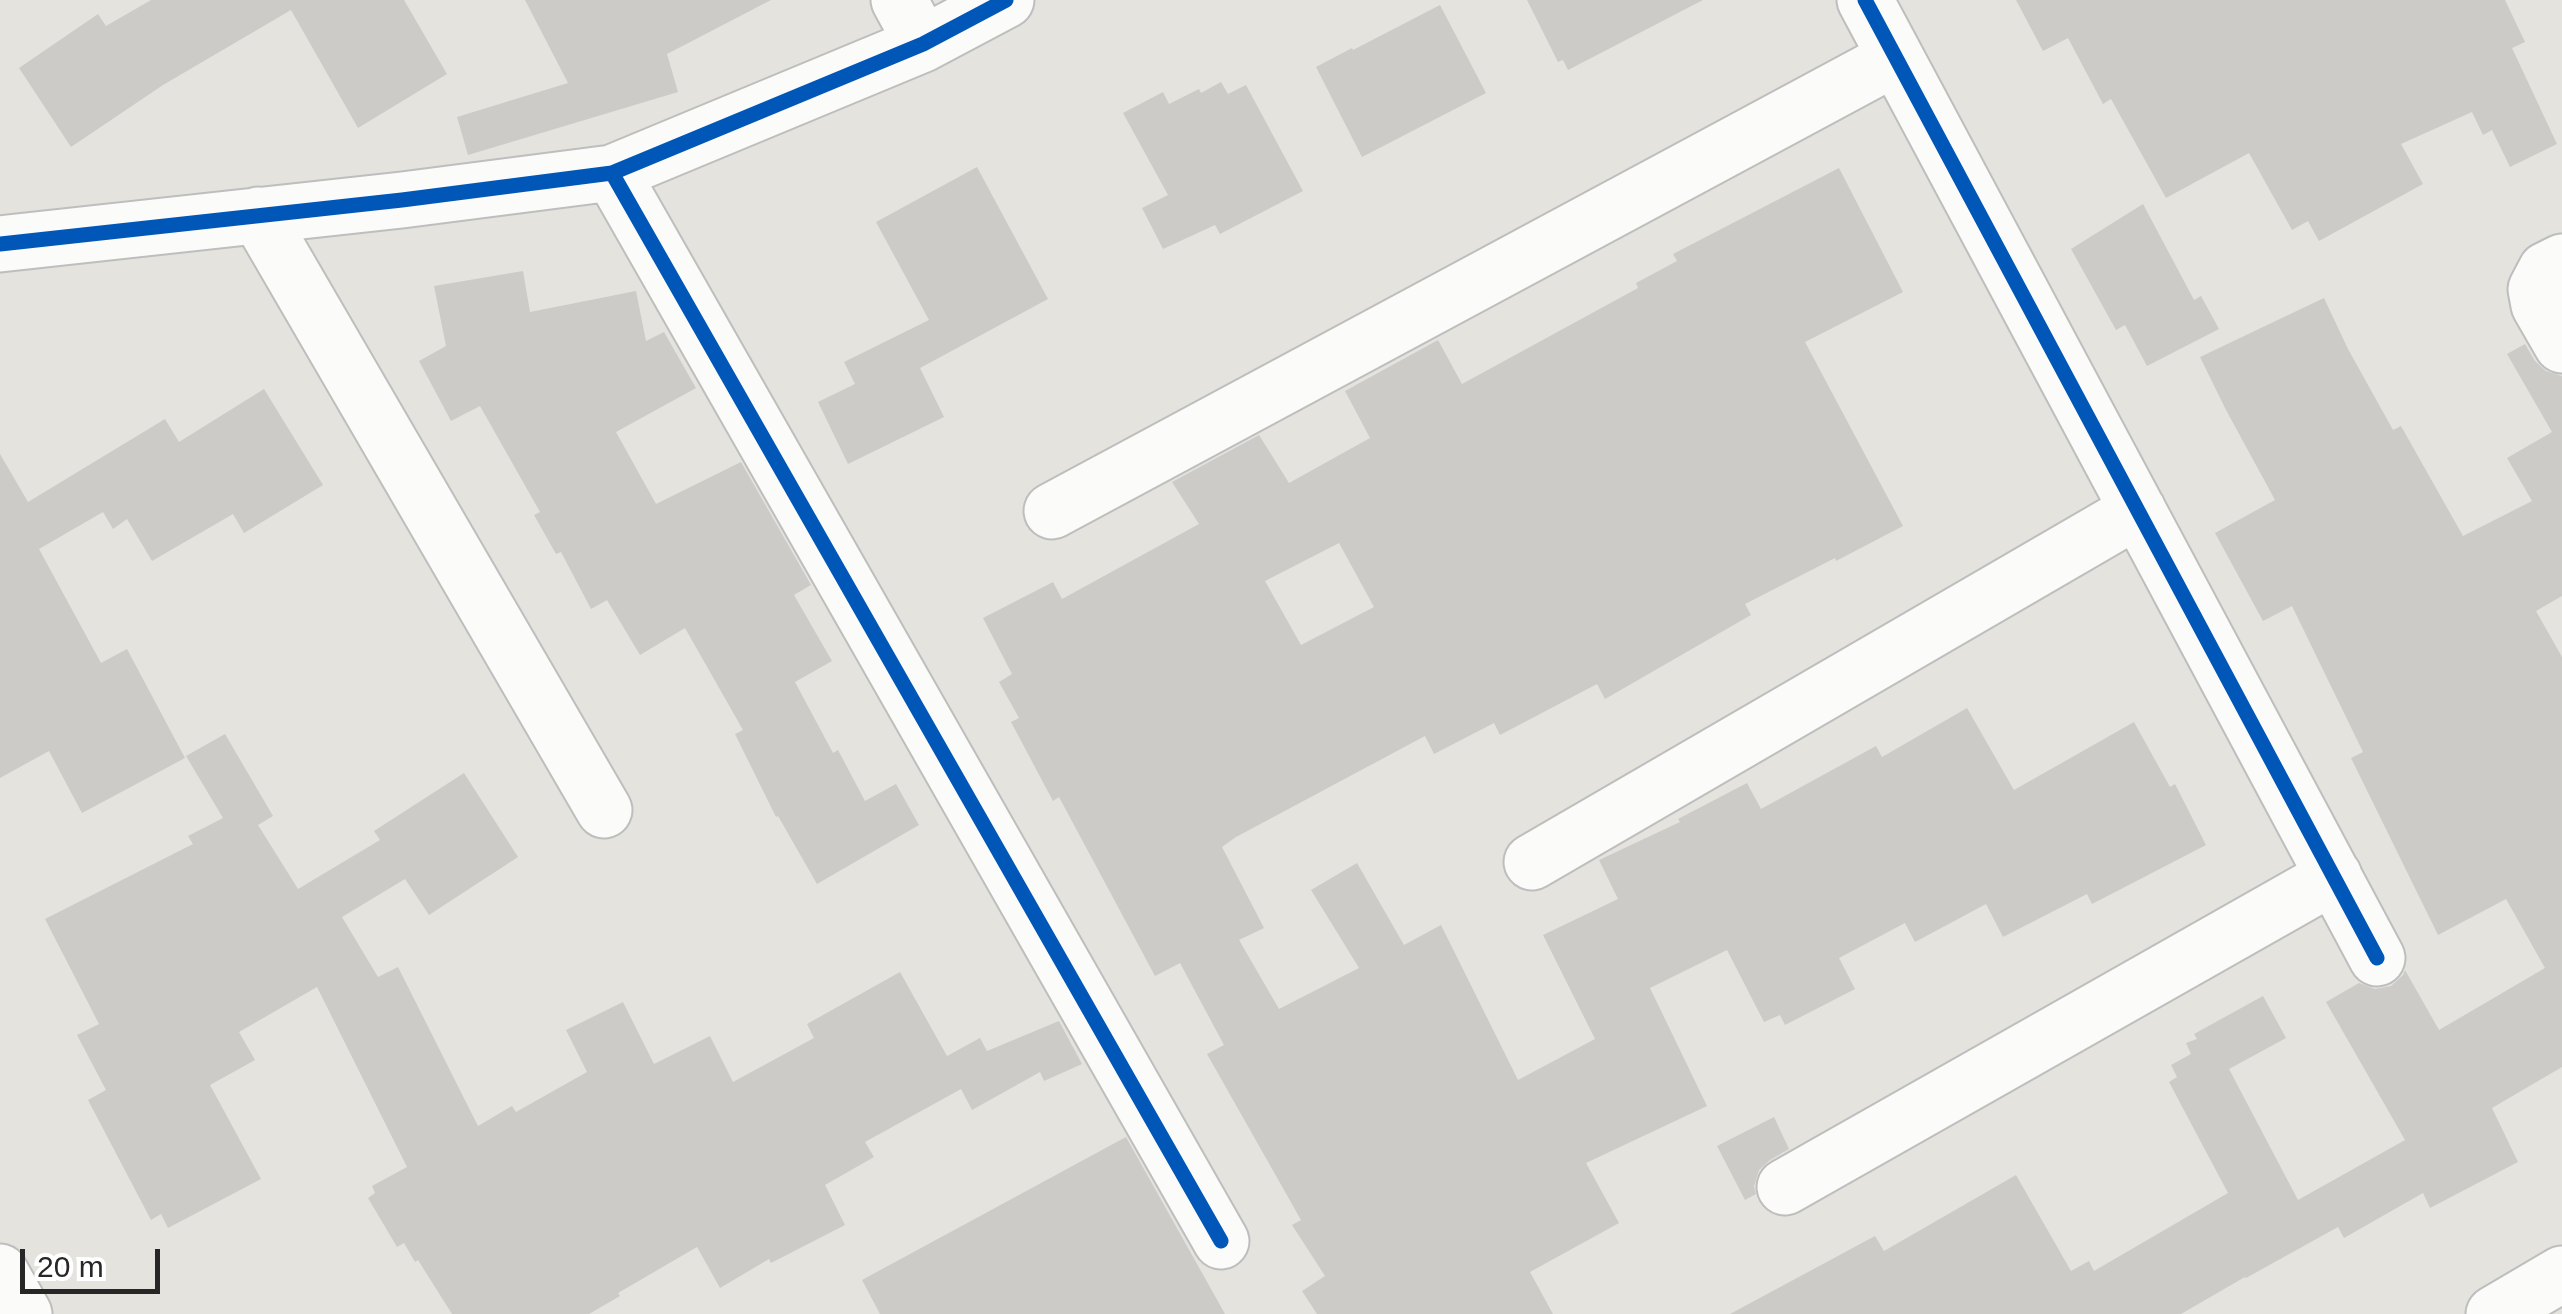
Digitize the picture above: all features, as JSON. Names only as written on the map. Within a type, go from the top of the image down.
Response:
[{"type":"street","points":[[0,244],[402,200],[612,172],[911,22],[1006,0]]},
{"type":"street","points":[[1865,0],[2377,958]]},
{"type":"street","points":[[1052,510],[1895,58]]},
{"type":"street","points":[[612,172],[1221,1242]]},
{"type":"street","points":[[258,216],[604,810]]},
{"type":"street","points":[[2562,262],[2546,270],[2536,289],[2539,305],[2562,345]]},
{"type":"street","points":[[1532,862],[2138,510]]},
{"type":"street","points":[[1784,1187],[2334,876]]},
{"type":"street","points":[[0,1272],[24,1314]]},
{"type":"street","points":[[2494,1314],[2562,1274]]},
{"type":"building","points":[[151,0],[404,0],[447,74],[358,128],[291,10],[163,85],[71,147],[19,68],[98,14],[106,26]]},
{"type":"building","points":[[525,0],[771,0],[667,54],[678,92],[468,155],[457,117],[568,83]]},
{"type":"building","points":[[1527,0],[1703,0],[1568,70],[1563,60],[1558,62]]},
{"type":"building","points":[[2016,0],[2505,0],[2525,42],[2512,48],[2557,144],[2510,167],[2492,130],[2483,135],[2472,112],[2401,144],[2423,184],[2319,241],[2308,221],[2292,230],[2249,153],[2166,198],[2111,99],[2103,104],[2068,38],[2043,51]]},
{"type":"building","points":[[1440,5],[1486,93],[1362,157],[1316,67]]},
{"type":"building","points":[[1221,82],[1228,94],[1246,85],[1303,191],[1220,234],[1215,225],[1163,249],[1142,208],[1168,195],[1123,113],[1163,92],[1169,104]]},
{"type":"building","points":[[977,167],[1048,299],[920,368],[944,417],[848,464],[818,402],[855,384],[844,362],[929,320],[876,222]]},
{"type":"building","points":[[1839,168],[1903,292],[1805,342],[1903,526],[1745,604],[1751,615],[1605,699],[1597,684],[1500,735],[1494,723],[1434,754],[1425,736],[1222,847],[1264,928],[1239,940],[1279,1009],[1359,968],[1311,890],[1357,863],[1404,945],[1441,925],[1518,1080],[1595,1039],[1543,935],[1618,899],[1599,860],[1680,822],[1678,819],[1747,783],[1761,809],[1876,746],[1882,757],[1967,708],[2014,790],[2134,722],[2170,787],[2175,784],[2206,845],[2092,904],[2087,894],[2003,937],[1986,904],[1915,942],[1905,923],[1839,958],[1855,989],[1785,1025],[1780,1015],[1764,1022],[1727,950],[1650,988],[1707,1106],[1586,1163],[1619,1223],[1530,1272],[1553,1314],[1317,1314],[1302,1291],[1325,1276],[1292,1225],[1301,1220],[1207,1054],[1224,1045],[1180,963],[1155,976],[1059,797],[1053,801],[1011,722],[1019,718],[999,682],[1012,674],[983,618],[1053,582],[1062,599],[1199,524],[1172,482],[1259,435],[1289,483],[1370,438],[1345,391],[1438,340],[1462,384],[1638,288],[1636,283],[1677,261],[1673,254]],"holes":[[[1339,543],[1374,607],[1301,645],[1265,581]]]},
{"type":"building","points":[[2143,204],[2194,300],[2201,296],[2219,329],[2147,366],[2125,325],[2116,330],[2071,249]]},
{"type":"building","points":[[523,271],[530,312],[636,291],[646,341],[664,332],[696,388],[616,432],[656,504],[741,462],[811,585],[794,595],[832,661],[795,682],[833,753],[838,750],[865,801],[896,784],[919,825],[817,884],[776,817],[735,734],[743,730],[685,628],[640,655],[607,600],[591,609],[561,552],[556,554],[534,515],[540,512],[480,406],[451,421],[419,361],[446,346],[434,286]]},
{"type":"building","points":[[2324,298],[2393,430],[2401,426],[2463,536],[2532,501],[2507,458],[2552,432],[2507,354],[2525,344],[2546,371],[2562,376],[2562,596],[2536,611],[2562,657],[2562,1067],[2492,1108],[2518,1162],[2430,1208],[2423,1193],[2344,1238],[2338,1227],[2181,1314],[1730,1314],[1875,1236],[1884,1251],[2016,1175],[2071,1271],[2089,1261],[2094,1271],[2228,1193],[2169,1082],[2177,1077],[2171,1065],[2191,1054],[2186,1043],[2197,1039],[2194,1034],[2263,996],[2286,1038],[2229,1069],[2298,1200],[2405,1140],[2326,1002],[2359,983],[2375,989],[2391,986],[2405,970],[2439,1030],[2545,968],[2506,899],[2438,935],[2351,758],[2363,752],[2292,606],[2263,621],[2215,533],[2275,500],[2200,357]]},
{"type":"building","points":[[264,389],[323,485],[244,533],[233,514],[152,561],[127,519],[113,529],[103,512],[39,549],[101,663],[127,649],[185,758],[82,813],[49,751],[0,778],[0,454],[28,502],[165,419],[179,442]]},
{"type":"building","points":[[225,734],[273,816],[258,825],[298,889],[380,840],[374,831],[464,773],[518,857],[429,915],[405,879],[342,917],[378,977],[398,967],[478,1126],[512,1106],[516,1112],[587,1072],[566,1030],[623,1002],[654,1064],[710,1036],[733,1082],[814,1038],[807,1024],[900,972],[947,1056],[980,1038],[987,1051],[1059,1021],[1082,1064],[1044,1081],[1040,1072],[972,1110],[961,1089],[865,1142],[874,1157],[825,1185],[845,1225],[771,1263],[769,1259],[720,1288],[697,1247],[589,1314],[452,1314],[418,1260],[415,1262],[404,1243],[397,1247],[368,1198],[375,1193],[372,1186],[407,1167],[317,987],[239,1032],[255,1060],[210,1085],[261,1179],[168,1228],[161,1214],[151,1220],[88,1100],[106,1090],[77,1035],[99,1024],[45,919],[193,844],[188,836],[223,818],[186,756]]},
{"type":"building","points":[[1774,1117],[1789,1149],[1759,1170],[1756,1194],[1745,1200],[1717,1146]]},
{"type":"building","points":[[1126,1137],[1225,1314],[880,1314],[862,1280]]},
{"type":"cycle path","points":[[0,244],[612,173],[923,44],[1006,0]]},
{"type":"cycle path","points":[[1865,0],[2377,958]]},
{"type":"cycle path","points":[[612,173],[1221,1241]]}]
